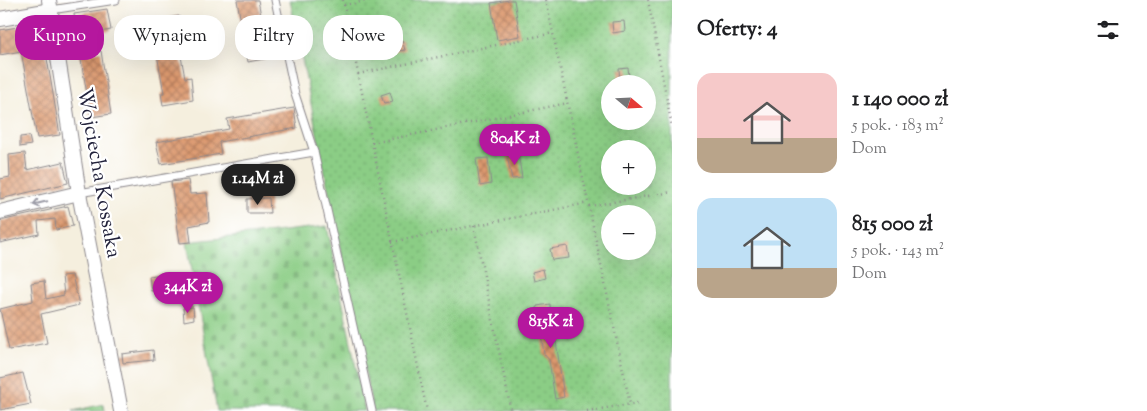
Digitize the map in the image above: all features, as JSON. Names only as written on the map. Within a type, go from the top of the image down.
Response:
[{"type":"street","points":[[0,19],[50,5]]},
{"type":"street","name":"Wojciecha Kossaka","points":[[50,5],[79,193],[121,411]]},
{"type":"street","points":[[0,212],[79,193]]},
{"type":"lane","points":[[50,5],[116,0]]},
{"type":"lane","points":[[275,0],[295,94],[314,152],[372,411]]},
{"type":"lane","points":[[79,193],[314,152]]},
{"type":"path","points":[[343,0],[427,411]]},
{"type":"path","points":[[344,5],[370,0]]},
{"type":"path","points":[[546,0],[630,404]]},
{"type":"path","points":[[648,0],[670,108],[672,127]]},
{"type":"path","points":[[358,74],[553,32]]},
{"type":"path","points":[[372,142],[568,103]]},
{"type":"path","points":[[392,242],[589,205],[672,192]]},
{"type":"path","points":[[474,226],[511,411]]},
{"type":"path","points":[[587,411],[638,403]]},
{"type":"green space","points":[[290,0],[672,0],[672,411],[373,411],[302,60],[313,60],[313,15],[293,15]]},
{"type":"green space","points":[[327,226],[365,411],[217,411],[187,242]]},
{"type":"green space","points":[[104,404],[105,411],[73,411]]},
{"type":"building","points":[[237,0],[258,0],[261,15],[240,15]]},
{"type":"building","points":[[514,0],[520,36],[497,40],[491,3]]},
{"type":"building","points":[[107,9],[111,30],[104,31],[104,15],[74,14]]},
{"type":"building","points":[[624,21],[625,31],[613,33],[612,22]]},
{"type":"building","points":[[15,27],[15,52],[0,55],[0,30]]},
{"type":"building","points":[[23,60],[47,60],[60,135],[37,138]]},
{"type":"building","points":[[81,60],[102,60],[111,114],[91,117]]},
{"type":"building","points":[[158,60],[182,60],[185,78],[191,77],[193,100],[163,105],[161,93],[164,93]]},
{"type":"building","points":[[628,68],[629,75],[619,75],[619,69]]},
{"type":"building","points":[[390,92],[393,102],[384,104],[381,95]]},
{"type":"building","points":[[294,108],[297,128],[219,142],[221,154],[161,164],[156,142],[229,129],[227,119]]},
{"type":"building","points":[[29,136],[31,145],[20,147],[20,137]]},
{"type":"building","points":[[25,153],[27,170],[63,162],[68,183],[0,199],[0,179],[10,177],[9,155]]},
{"type":"building","points":[[518,153],[522,178],[512,179],[507,156]]},
{"type":"building","points":[[488,158],[491,184],[480,186],[476,159]]},
{"type":"building","points":[[188,180],[190,194],[207,193],[209,222],[189,226],[191,242],[180,243],[171,182]]},
{"type":"building","points":[[269,198],[270,213],[247,213],[247,199]]},
{"type":"building","points":[[68,206],[73,226],[56,230],[55,219],[38,221],[39,234],[0,243],[0,221]]},
{"type":"building","points":[[567,246],[569,258],[552,260],[550,249]]},
{"type":"building","points":[[543,269],[545,278],[534,281],[532,272]]},
{"type":"building","points":[[162,274],[164,289],[151,291],[149,276]]},
{"type":"building","points":[[72,275],[79,305],[41,314],[47,343],[9,350],[0,309],[33,301],[31,283],[44,281],[46,299],[64,295],[62,276]]},
{"type":"building","points":[[550,304],[552,342],[556,341],[564,397],[555,399],[549,360],[544,354],[537,306]]},
{"type":"building","points":[[193,307],[194,319],[184,321],[183,308]]},
{"type":"building","points":[[153,350],[154,360],[123,363],[122,354]]},
{"type":"building","points":[[23,373],[31,404],[0,410],[0,378]]}]
